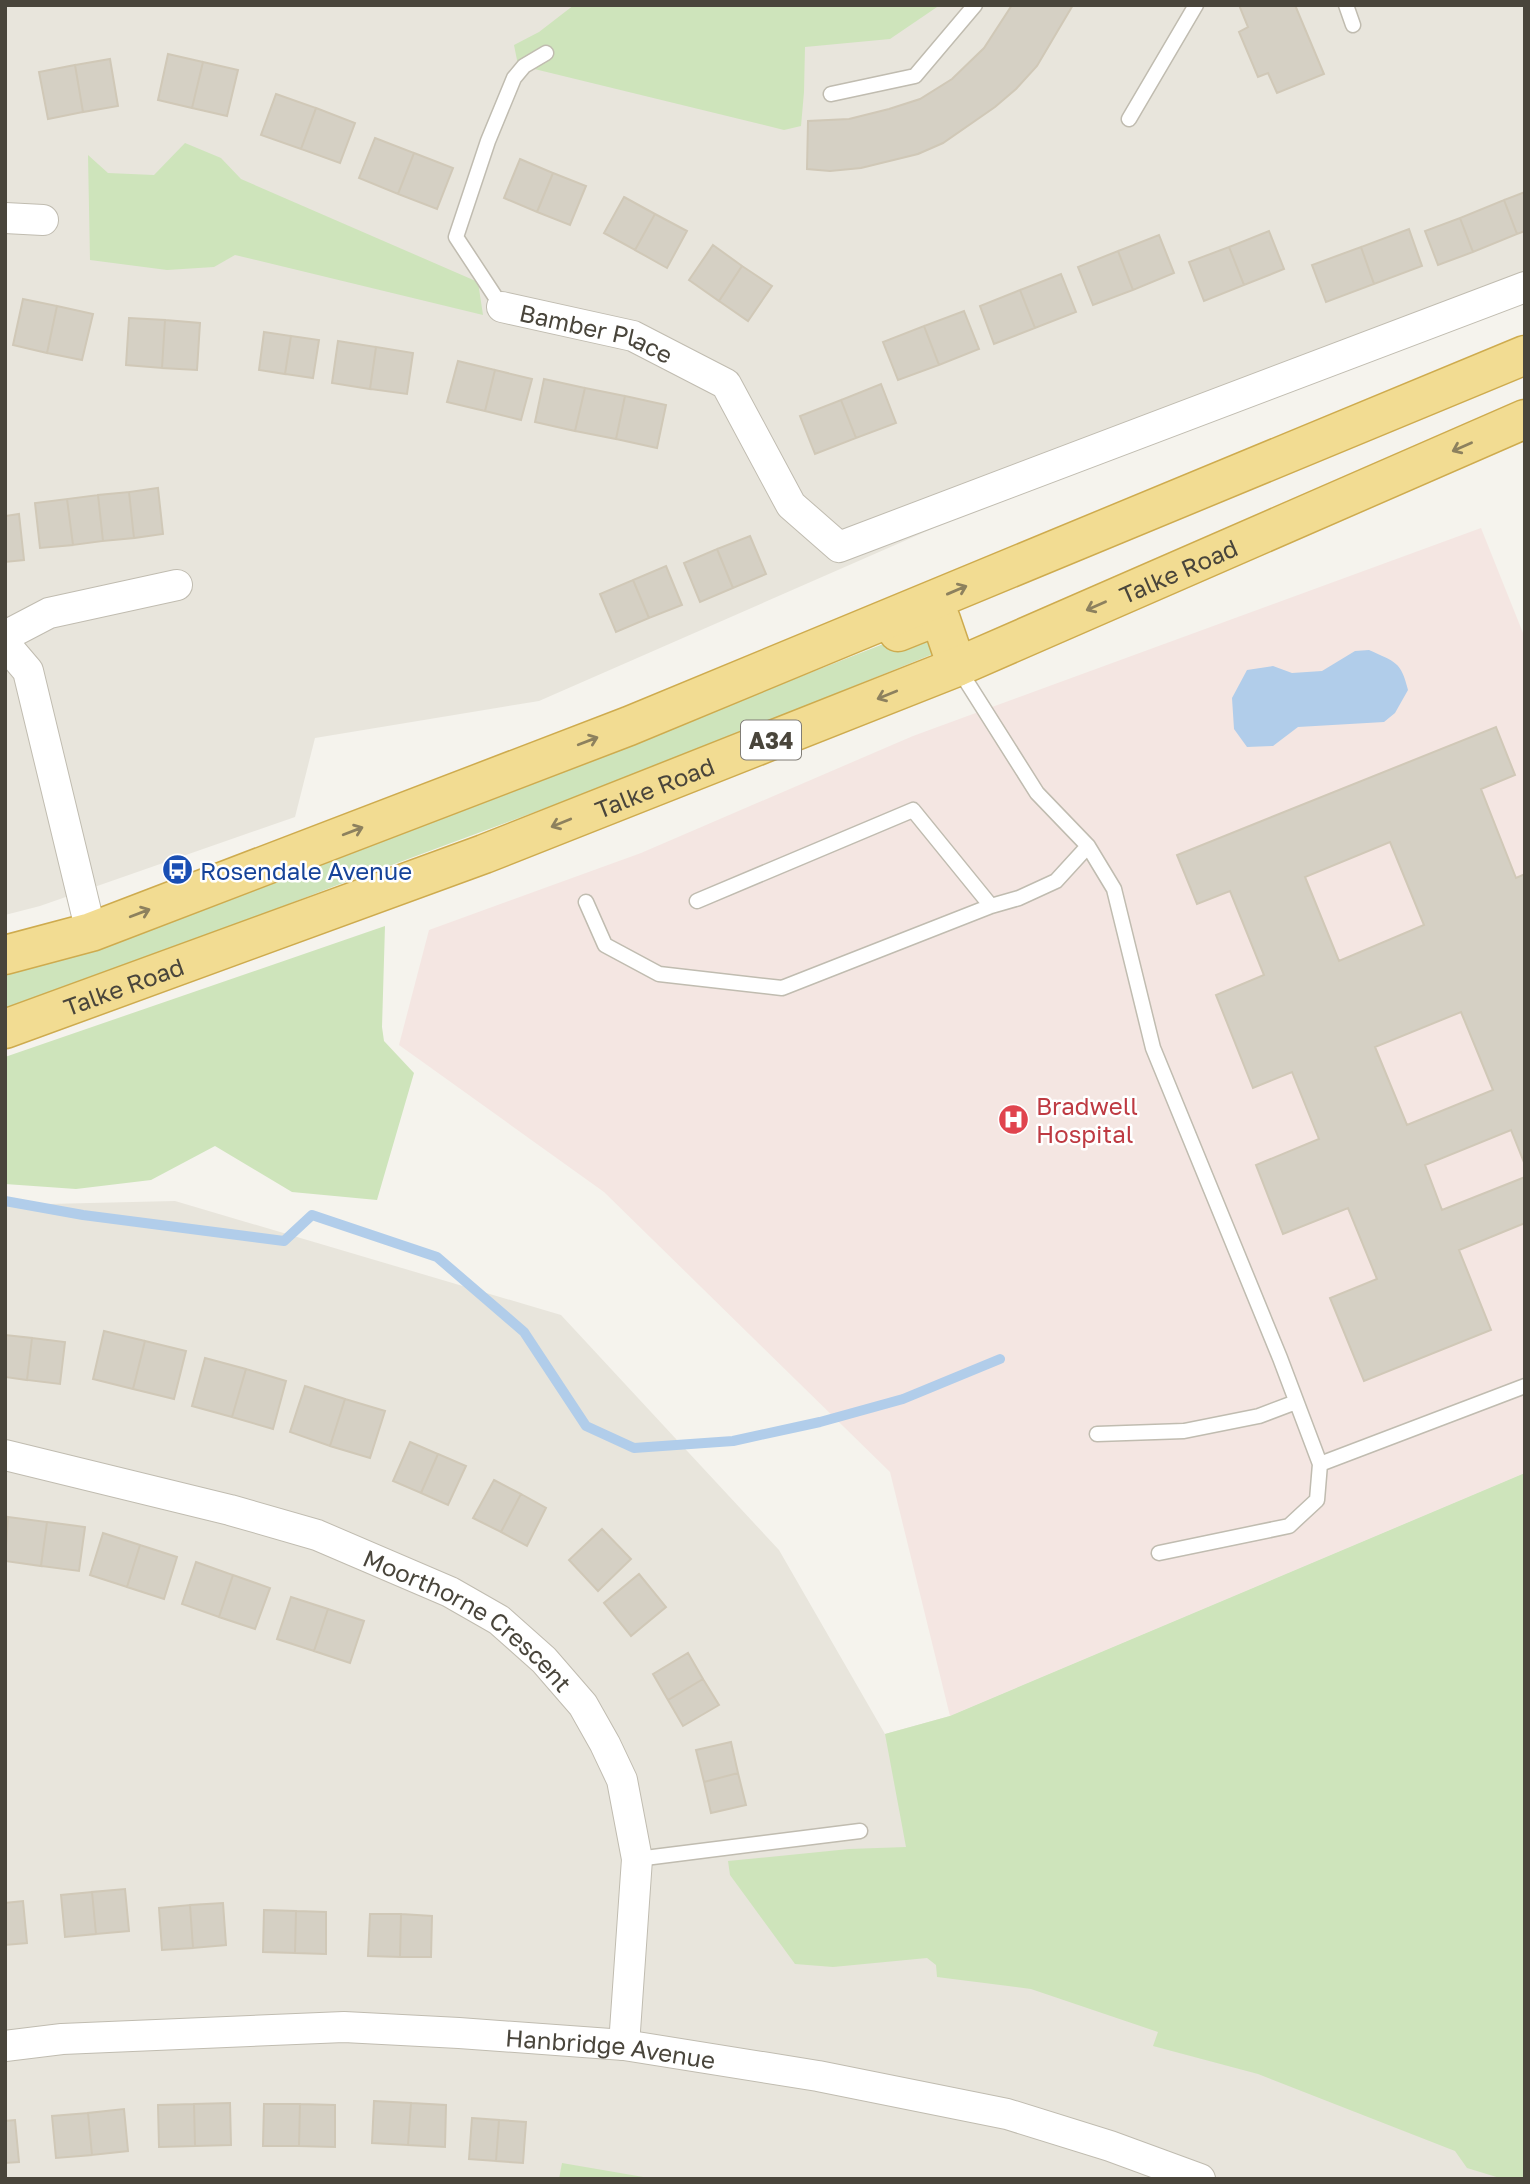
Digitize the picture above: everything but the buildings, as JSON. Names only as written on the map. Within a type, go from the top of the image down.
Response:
[{"type":"highway","points":[[5,955],[91,932],[629,726],[1525,355]]},
{"type":"highway","name":"Talke Road","points":[[5,1029],[484,853],[957,667],[1525,419]]},
{"type":"highway","points":[[629,726],[934,619],[943,623],[957,667]]},
{"type":"street","points":[[5,218],[43,220]]},
{"type":"street","name":"Bamber Place","points":[[502,307],[633,335],[726,384],[791,505],[839,547],[1525,287]]},
{"type":"street","points":[[5,636],[49,613],[177,585]]},
{"type":"street","points":[[5,645],[28,671],[91,932]]},
{"type":"street","name":"Moorthorne Crescent","points":[[5,1455],[230,1510],[317,1535],[450,1591],[499,1620],[544,1660],[583,1705],[622,1780],[637,1859],[624,2045]]},
{"type":"street","name":"Hanbridge Avenue","points":[[5,2046],[62,2039],[344,2027],[624,2045],[818,2076],[1007,2114],[1110,2146],[1200,2179]]},
{"type":"lane","points":[[831,93],[915,76],[975,5]]},
{"type":"lane","points":[[1129,119],[1196,5]]},
{"type":"lane","points":[[1346,5],[1353,25]]},
{"type":"lane","name":"Bamber Place","points":[[502,307],[456,237],[488,141],[514,78],[524,66],[546,53]]},
{"type":"lane","points":[[957,667],[1037,793],[1088,846],[1114,889],[1153,1048],[1320,1464],[1317,1500],[1289,1526],[1159,1553]]},
{"type":"lane","points":[[697,901],[913,810],[990,906]]},
{"type":"lane","points":[[586,902],[605,945],[659,974],[782,988],[990,906],[1019,898],[1056,881],[1088,846]]},
{"type":"lane","points":[[1320,1464],[1525,1387]]},
{"type":"lane","points":[[1097,1434],[1184,1431],[1259,1416],[1296,1402]]},
{"type":"lane","points":[[637,1859],[860,1831]]},
{"type":"shaded area","points":[[5,5],[1525,5],[1525,274],[1411,319],[539,701],[315,738],[295,817],[40,906],[5,915]]},
{"type":"shaded area","name":"Bradwell Hospital","points":[[1481,528],[1525,638],[1525,1473],[950,1716],[890,1472],[604,1192],[399,1045],[429,930],[641,853],[913,736]]},
{"type":"shaded area","points":[[175,1201],[561,1315],[779,1550],[885,1734],[950,1716],[1525,1473],[1525,2179],[5,2179],[5,1205]]},
{"type":"green space","points":[[574,5],[940,5],[890,39],[805,47],[801,126],[784,130],[518,65],[514,45],[539,32]]},
{"type":"green space","points":[[185,143],[221,158],[241,179],[478,282],[483,315],[235,255],[214,267],[167,270],[90,260],[88,155],[108,173],[154,175]]},
{"type":"green space","points":[[934,624],[943,650],[643,772],[335,886],[60,993],[5,1010],[5,970],[561,771]]},
{"type":"green space","points":[[385,926],[382,1027],[384,1041],[414,1073],[377,1200],[292,1192],[215,1146],[151,1180],[76,1189],[5,1184],[5,1057]]},
{"type":"green space","points":[[1525,1473],[1525,2179],[1503,2179],[1467,2168],[1455,2151],[1258,2074],[1153,2046],[1158,2032],[1031,1989],[937,1977],[936,1965],[927,1958],[833,1967],[795,1964],[730,1875],[728,1861],[849,1849],[906,1847],[885,1734],[950,1716]]},
{"type":"green space","points":[[562,2163],[655,2179],[559,2179]]},
{"type":"water","points":[[1369,650],[1396,664],[1403,673],[1408,690],[1395,713],[1384,722],[1298,727],[1273,746],[1247,747],[1234,729],[1232,698],[1247,670],[1273,666],[1292,673],[1322,671],[1355,651]]},
{"type":"waterway","points":[[5,1201],[83,1215],[284,1241],[312,1215],[437,1257],[524,1332],[586,1426],[634,1448],[733,1441],[820,1422],[903,1399],[1000,1359]]},
{"type":"place","name":"Rosendale Avenue","points":[[177,870]]},
{"type":"place","name":"Bradwell Hospital","points":[[1013,1119]]}]
